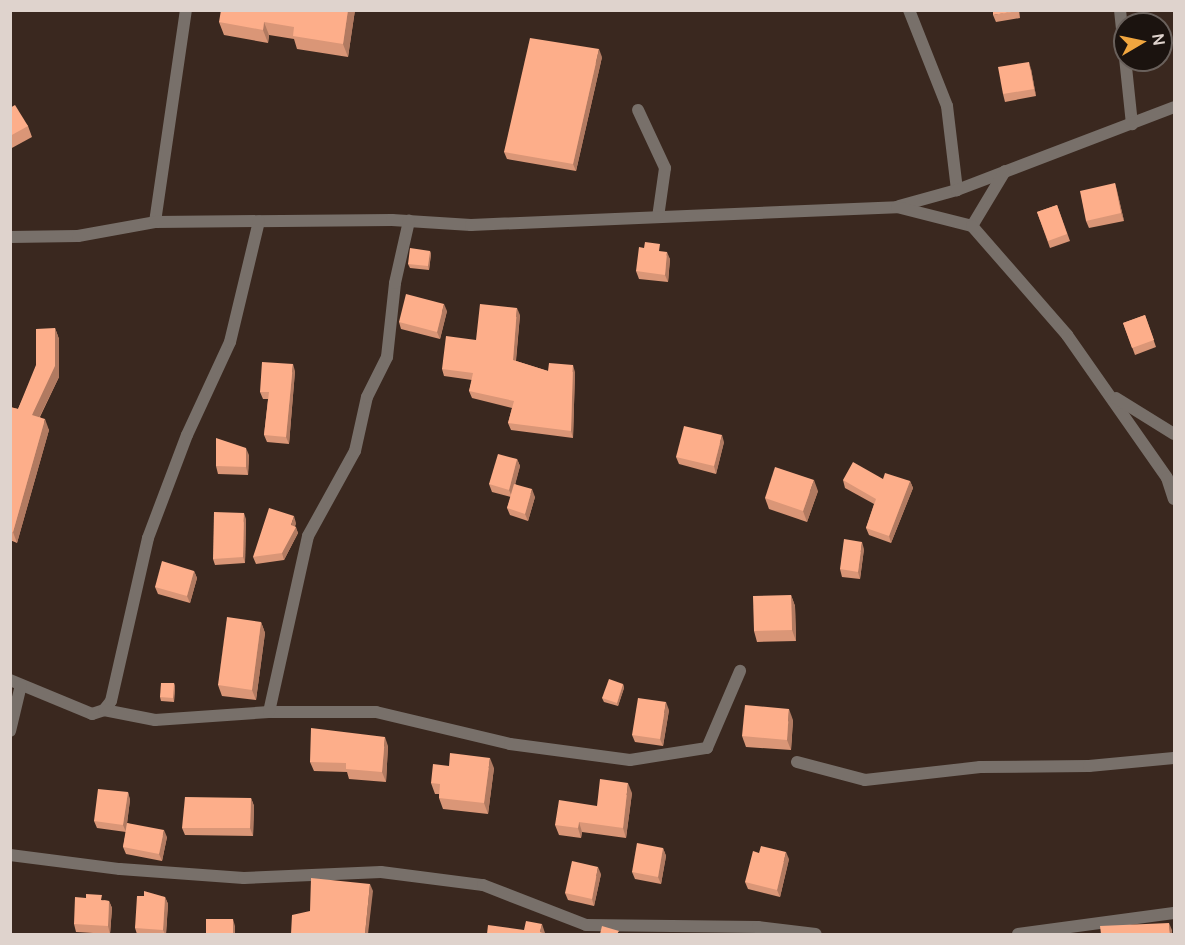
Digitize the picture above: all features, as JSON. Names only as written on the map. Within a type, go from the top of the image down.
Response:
[{"type":"street","points":[[155,222],[186,10]]},
{"type":"street","points":[[909,10],[947,106],[957,190]]},
{"type":"street","points":[[1120,10],[1132,124]]},
{"type":"street","points":[[10,237],[78,236],[155,222],[409,221],[471,225],[897,207],[957,190],[1174,107]]},
{"type":"street","points":[[638,110],[665,168],[658,217]]},
{"type":"street","points":[[972,226],[1005,171]]},
{"type":"street","points":[[897,207],[972,226],[1067,335],[1112,396],[1167,478],[1174,499]]},
{"type":"street","points":[[104,710],[111,701],[148,538],[187,435],[230,342],[259,221]]},
{"type":"street","points":[[269,712],[308,536],[355,451],[367,397],[387,357],[395,283],[409,221]]},
{"type":"street","points":[[1112,396],[1174,434]]},
{"type":"street","points":[[10,731],[16,682],[92,714],[104,710],[155,720],[269,712],[376,712],[510,744],[630,760],[707,748],[740,672]]},
{"type":"street","points":[[797,762],[865,780],[980,767],[1089,766],[1174,758]]},
{"type":"street","points":[[10,855],[120,869],[244,878],[381,872],[483,885],[586,925],[758,927],[816,934]]},
{"type":"street","points":[[1018,934],[1174,913]]},
{"type":"building","points":[[221,10],[348,10],[343,44],[293,36],[294,27],[264,22],[263,30],[219,22]]},
{"type":"building","points":[[993,10],[1018,10],[1018,11],[993,15]]},
{"type":"building","points":[[530,38],[599,49],[573,164],[504,152]]},
{"type":"building","points":[[1029,62],[1034,89],[1003,94],[998,67]]},
{"type":"building","points":[[15,105],[28,126],[10,136],[10,108]]},
{"type":"building","points":[[1115,183],[1121,213],[1086,221],[1080,191]]},
{"type":"building","points":[[1057,205],[1067,234],[1048,241],[1037,212]]},
{"type":"building","points":[[645,242],[660,244],[659,251],[667,252],[665,275],[636,271],[639,247],[644,248]]},
{"type":"building","points":[[410,248],[430,251],[428,266],[408,264]]},
{"type":"building","points":[[406,294],[444,304],[437,332],[399,322]]},
{"type":"building","points":[[480,304],[517,308],[513,360],[548,371],[549,363],[573,365],[571,431],[508,423],[514,401],[469,391],[473,373],[442,369],[446,336],[476,340]]},
{"type":"building","points":[[1145,315],[1154,340],[1132,348],[1123,323]]},
{"type":"building","points":[[55,328],[55,366],[32,415],[45,419],[13,532],[10,531],[10,407],[18,409],[36,365],[36,329]]},
{"type":"building","points":[[262,362],[293,364],[286,437],[264,435],[269,392],[260,392]]},
{"type":"building","points":[[684,426],[722,435],[714,466],[676,457]]},
{"type":"building","points":[[216,438],[246,448],[246,467],[216,466]]},
{"type":"building","points":[[498,454],[517,459],[509,490],[489,484]]},
{"type":"building","points":[[853,462],[883,479],[885,473],[910,481],[889,536],[866,528],[876,499],[843,480]]},
{"type":"building","points":[[775,467],[814,480],[803,511],[765,498]]},
{"type":"building","points":[[514,484],[532,489],[525,514],[507,508]]},
{"type":"building","points":[[269,508],[294,516],[291,525],[296,527],[282,553],[253,557]]},
{"type":"building","points":[[214,512],[244,513],[243,557],[213,559]]},
{"type":"building","points":[[844,539],[862,542],[858,572],[840,569]]},
{"type":"building","points":[[162,561],[194,571],[187,596],[155,587]]},
{"type":"building","points":[[791,595],[792,630],[754,631],[753,596]]},
{"type":"building","points":[[227,617],[261,622],[252,690],[218,685]]},
{"type":"building","points":[[609,679],[623,684],[617,703],[602,698]]},
{"type":"building","points":[[161,683],[174,683],[173,698],[160,697]]},
{"type":"building","points":[[638,698],[666,702],[660,739],[632,735]]},
{"type":"building","points":[[745,705],[789,709],[787,740],[742,736]]},
{"type":"building","points":[[311,728],[385,737],[382,772],[346,769],[346,763],[310,762]]},
{"type":"building","points":[[450,753],[490,758],[484,803],[439,798],[440,784],[431,783],[433,764],[449,766]]},
{"type":"building","points":[[600,779],[628,783],[623,828],[579,822],[578,828],[555,825],[559,800],[597,806]]},
{"type":"building","points":[[98,789],[128,792],[123,825],[94,821]]},
{"type":"building","points":[[185,797],[251,798],[250,828],[182,828]]},
{"type":"building","points":[[127,823],[164,830],[159,854],[123,847]]},
{"type":"building","points":[[637,843],[663,848],[658,877],[632,872]]},
{"type":"building","points":[[761,846],[786,852],[777,890],[745,882],[753,851],[759,853]]},
{"type":"building","points":[[572,861],[598,867],[592,899],[565,893]]},
{"type":"building","points":[[311,878],[370,884],[365,934],[291,934],[292,915],[310,911]]},
{"type":"building","points":[[144,891],[165,897],[163,930],[135,928],[137,896],[144,896]]},
{"type":"building","points":[[86,894],[102,895],[101,900],[109,901],[108,926],[74,924],[75,897],[86,898]]},
{"type":"building","points":[[206,919],[233,919],[233,934],[206,934]]},
{"type":"building","points":[[526,921],[542,924],[540,932],[550,934],[487,934],[488,925],[524,930]]},
{"type":"building","points":[[1169,923],[1170,934],[1101,934],[1100,926]]},
{"type":"building","points":[[602,926],[619,931],[617,934],[600,934]]}]
